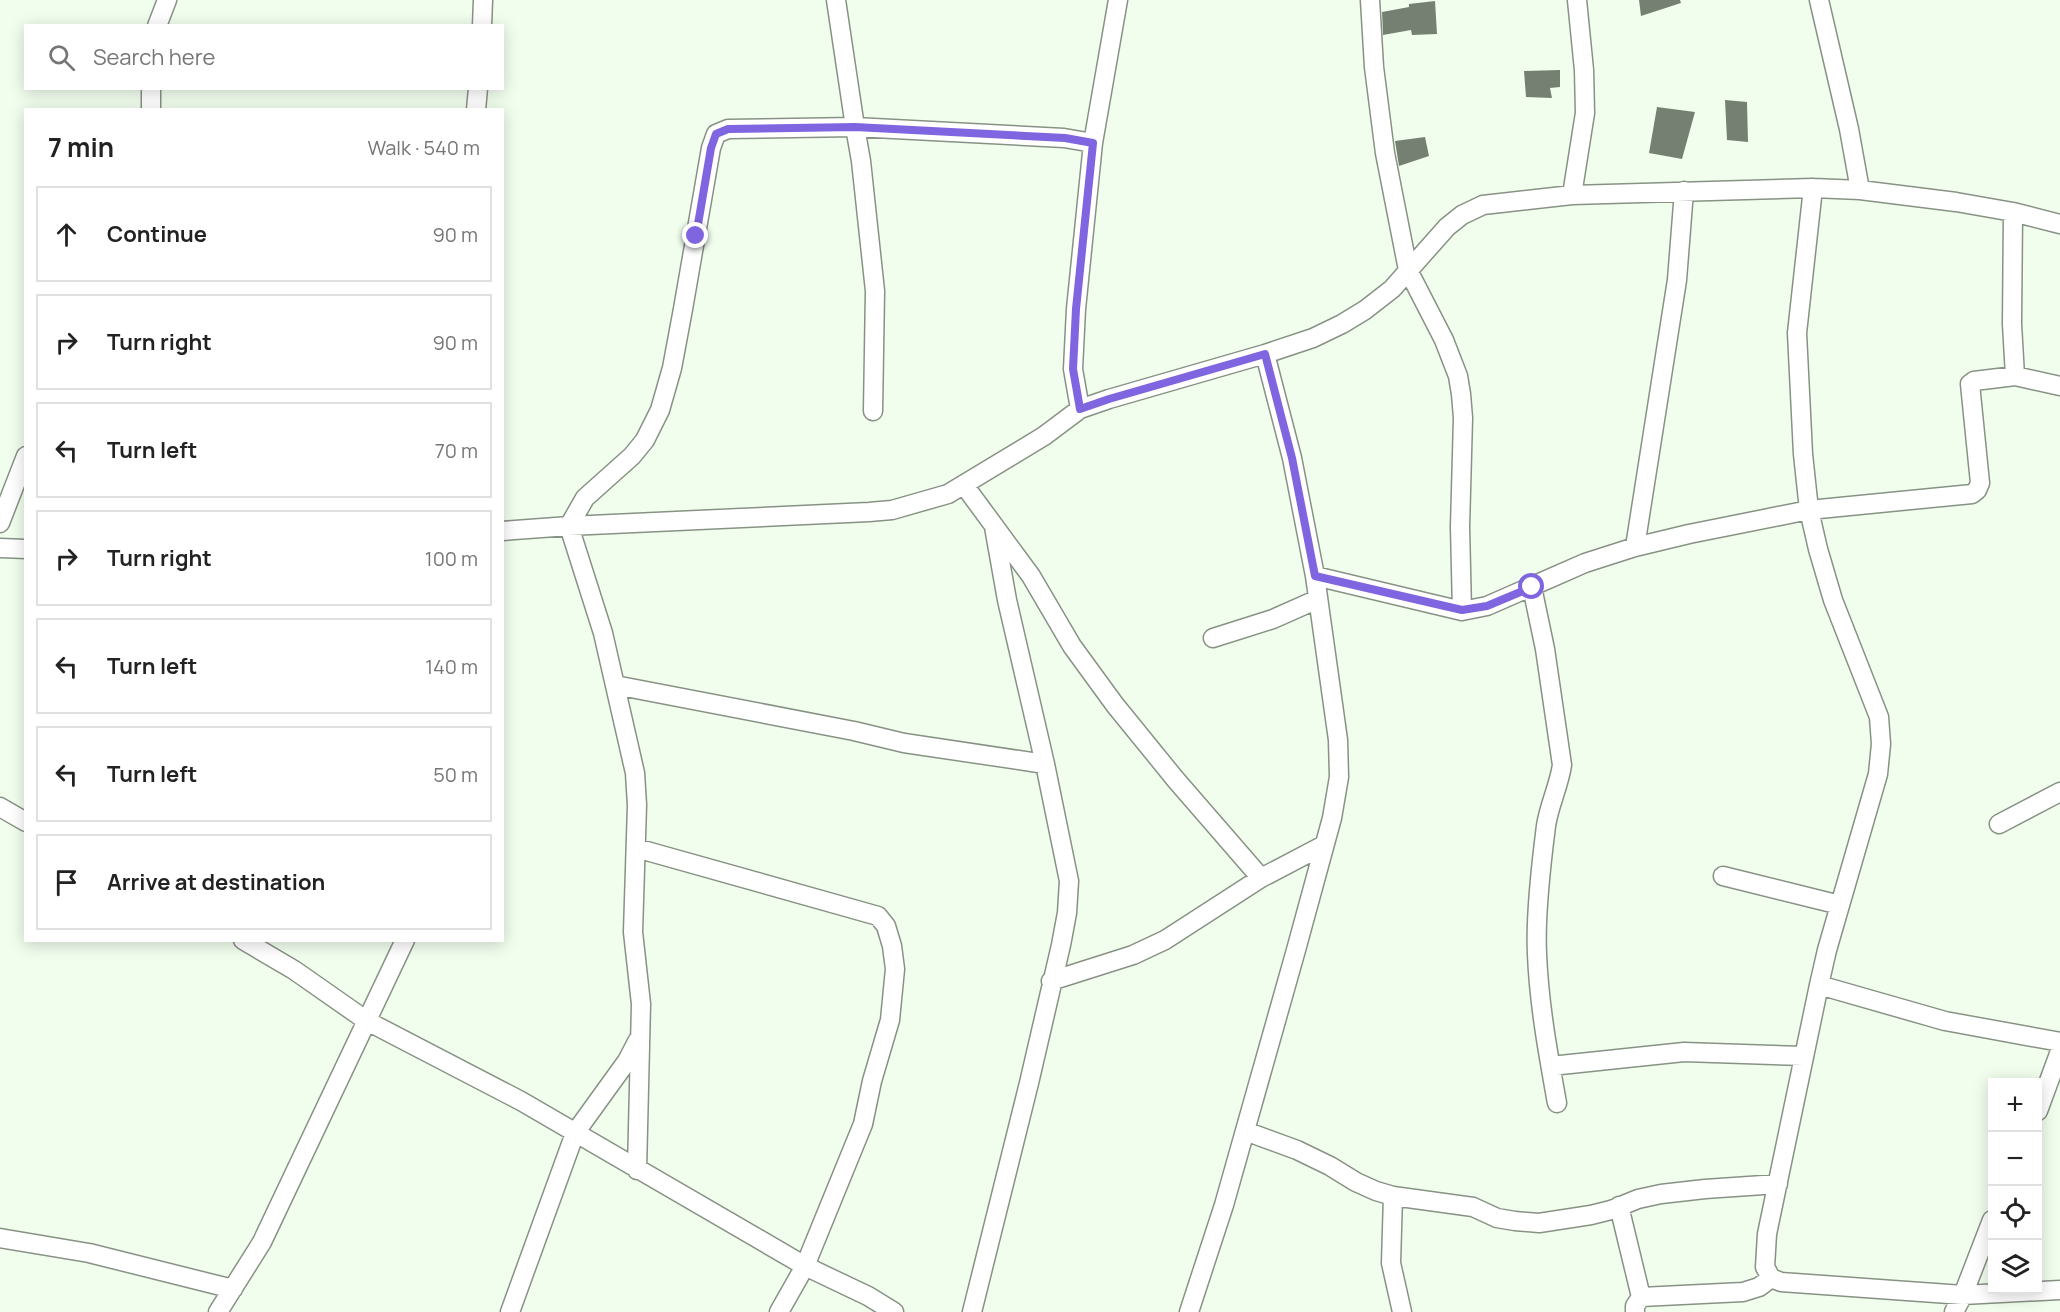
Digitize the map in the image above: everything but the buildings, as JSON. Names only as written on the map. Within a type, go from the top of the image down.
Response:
[{"type":"street","points":[[158,24],[167,0]]},
{"type":"street","points":[[482,24],[483,0]]},
{"type":"street","points":[[836,0],[861,161],[874,291],[873,411]]},
{"type":"street","points":[[1080,409],[1073,369],[1076,309],[1093,143],[1118,0]]},
{"type":"street","points":[[1370,0],[1374,67],[1384,153],[1408,270],[1444,340],[1458,376],[1461,394],[1463,418],[1460,527],[1462,610]]},
{"type":"street","points":[[1572,195],[1585,113],[1584,70],[1577,0]]},
{"type":"street","points":[[1820,0],[1849,129],[1860,190]]},
{"type":"street","points":[[151,90],[151,108]]},
{"type":"street","points":[[476,108],[478,90]]},
{"type":"street","points":[[637,1170],[641,1004],[633,932],[637,805],[634,773],[603,633],[569,526],[585,498],[632,456],[645,440],[660,410],[672,368],[711,148],[716,134],[728,129],[855,127],[1065,138],[1093,143]]},
{"type":"street","points":[[1813,188],[1797,333],[1803,454],[1809,510],[1833,600],[1879,717],[1881,744],[1878,774],[1819,985],[1767,1234],[1765,1267],[1771,1278],[1781,1282],[1859,1289],[1963,1295],[2060,1290]]},
{"type":"street","points":[[504,531],[880,511],[948,494],[1044,436],[1080,409],[1265,354],[1313,338],[1342,324],[1392,289],[1447,226],[1462,215],[1483,205],[1572,195],[1813,188],[1860,190],[1956,202],[2013,212],[2060,225]]},
{"type":"street","points":[[1635,547],[1677,280],[1684,191]]},
{"type":"street","points":[[2013,212],[2012,324],[2015,376]]},
{"type":"street","points":[[1190,1312],[1245,1131],[1324,845],[1336,799],[1339,777],[1338,740],[1315,576],[1292,458],[1265,354]]},
{"type":"street","points":[[1315,576],[1462,610],[1487,606],[1585,563],[1635,547],[1809,510],[1972,494],[1980,483],[1971,384],[1974,381],[2015,376],[2060,386]]},
{"type":"street","points":[[0,523],[24,461]]},
{"type":"street","points":[[964,485],[1031,576],[1072,646],[1115,705],[1261,878]]},
{"type":"street","points":[[972,1312],[1029,1083],[1067,913],[1069,881],[1007,600],[994,527]]},
{"type":"street","points":[[0,548],[24,549]]},
{"type":"street","points":[[1532,587],[1545,649],[1562,765],[1546,826],[1537,952],[1542,1022],[1557,1103]]},
{"type":"street","points":[[1213,638],[1273,619],[1318,599]]},
{"type":"street","points":[[615,685],[904,742],[1045,764]]},
{"type":"street","points":[[1999,824],[2060,792]]},
{"type":"street","points":[[0,807],[24,821]]},
{"type":"street","points":[[1051,981],[1133,955],[1165,940],[1261,878],[1324,845]]},
{"type":"street","points":[[636,848],[878,916],[886,926],[896,969],[890,1020],[872,1082],[863,1124],[805,1266],[779,1312]]},
{"type":"street","points":[[1723,876],[1840,905]]},
{"type":"street","points":[[246,942],[294,970],[367,1021],[521,1101],[805,1266],[868,1296],[894,1312]]},
{"type":"street","points":[[218,1312],[262,1242],[404,942]]},
{"type":"street","points":[[1819,985],[1945,1021],[2060,1042]]},
{"type":"street","points":[[510,1312],[575,1132],[627,1061],[640,1036]]},
{"type":"street","points":[[2042,1098],[2060,1051]]},
{"type":"street","points":[[1551,1066],[1683,1052],[1804,1056]]},
{"type":"street","points":[[1245,1131],[1296,1150],[1330,1166],[1356,1182],[1393,1196],[1456,1203],[1473,1207],[1497,1218],[1539,1223],[1591,1215],[1661,1194],[1778,1184]]},
{"type":"street","points":[[1393,1196],[1391,1263],[1402,1312]]},
{"type":"street","points":[[1619,1206],[1638,1304],[1743,1292],[1759,1287],[1771,1278]]},
{"type":"street","points":[[1954,1312],[1988,1230]]},
{"type":"street","points":[[0,1238],[89,1253],[233,1289]]},
{"type":"route","points":[[696,236],[711,148],[716,134],[728,129],[855,127],[1065,138],[1093,143],[1076,309],[1073,369],[1080,409],[1265,354],[1292,458],[1315,576],[1462,610],[1487,606],[1532,587]]}]
